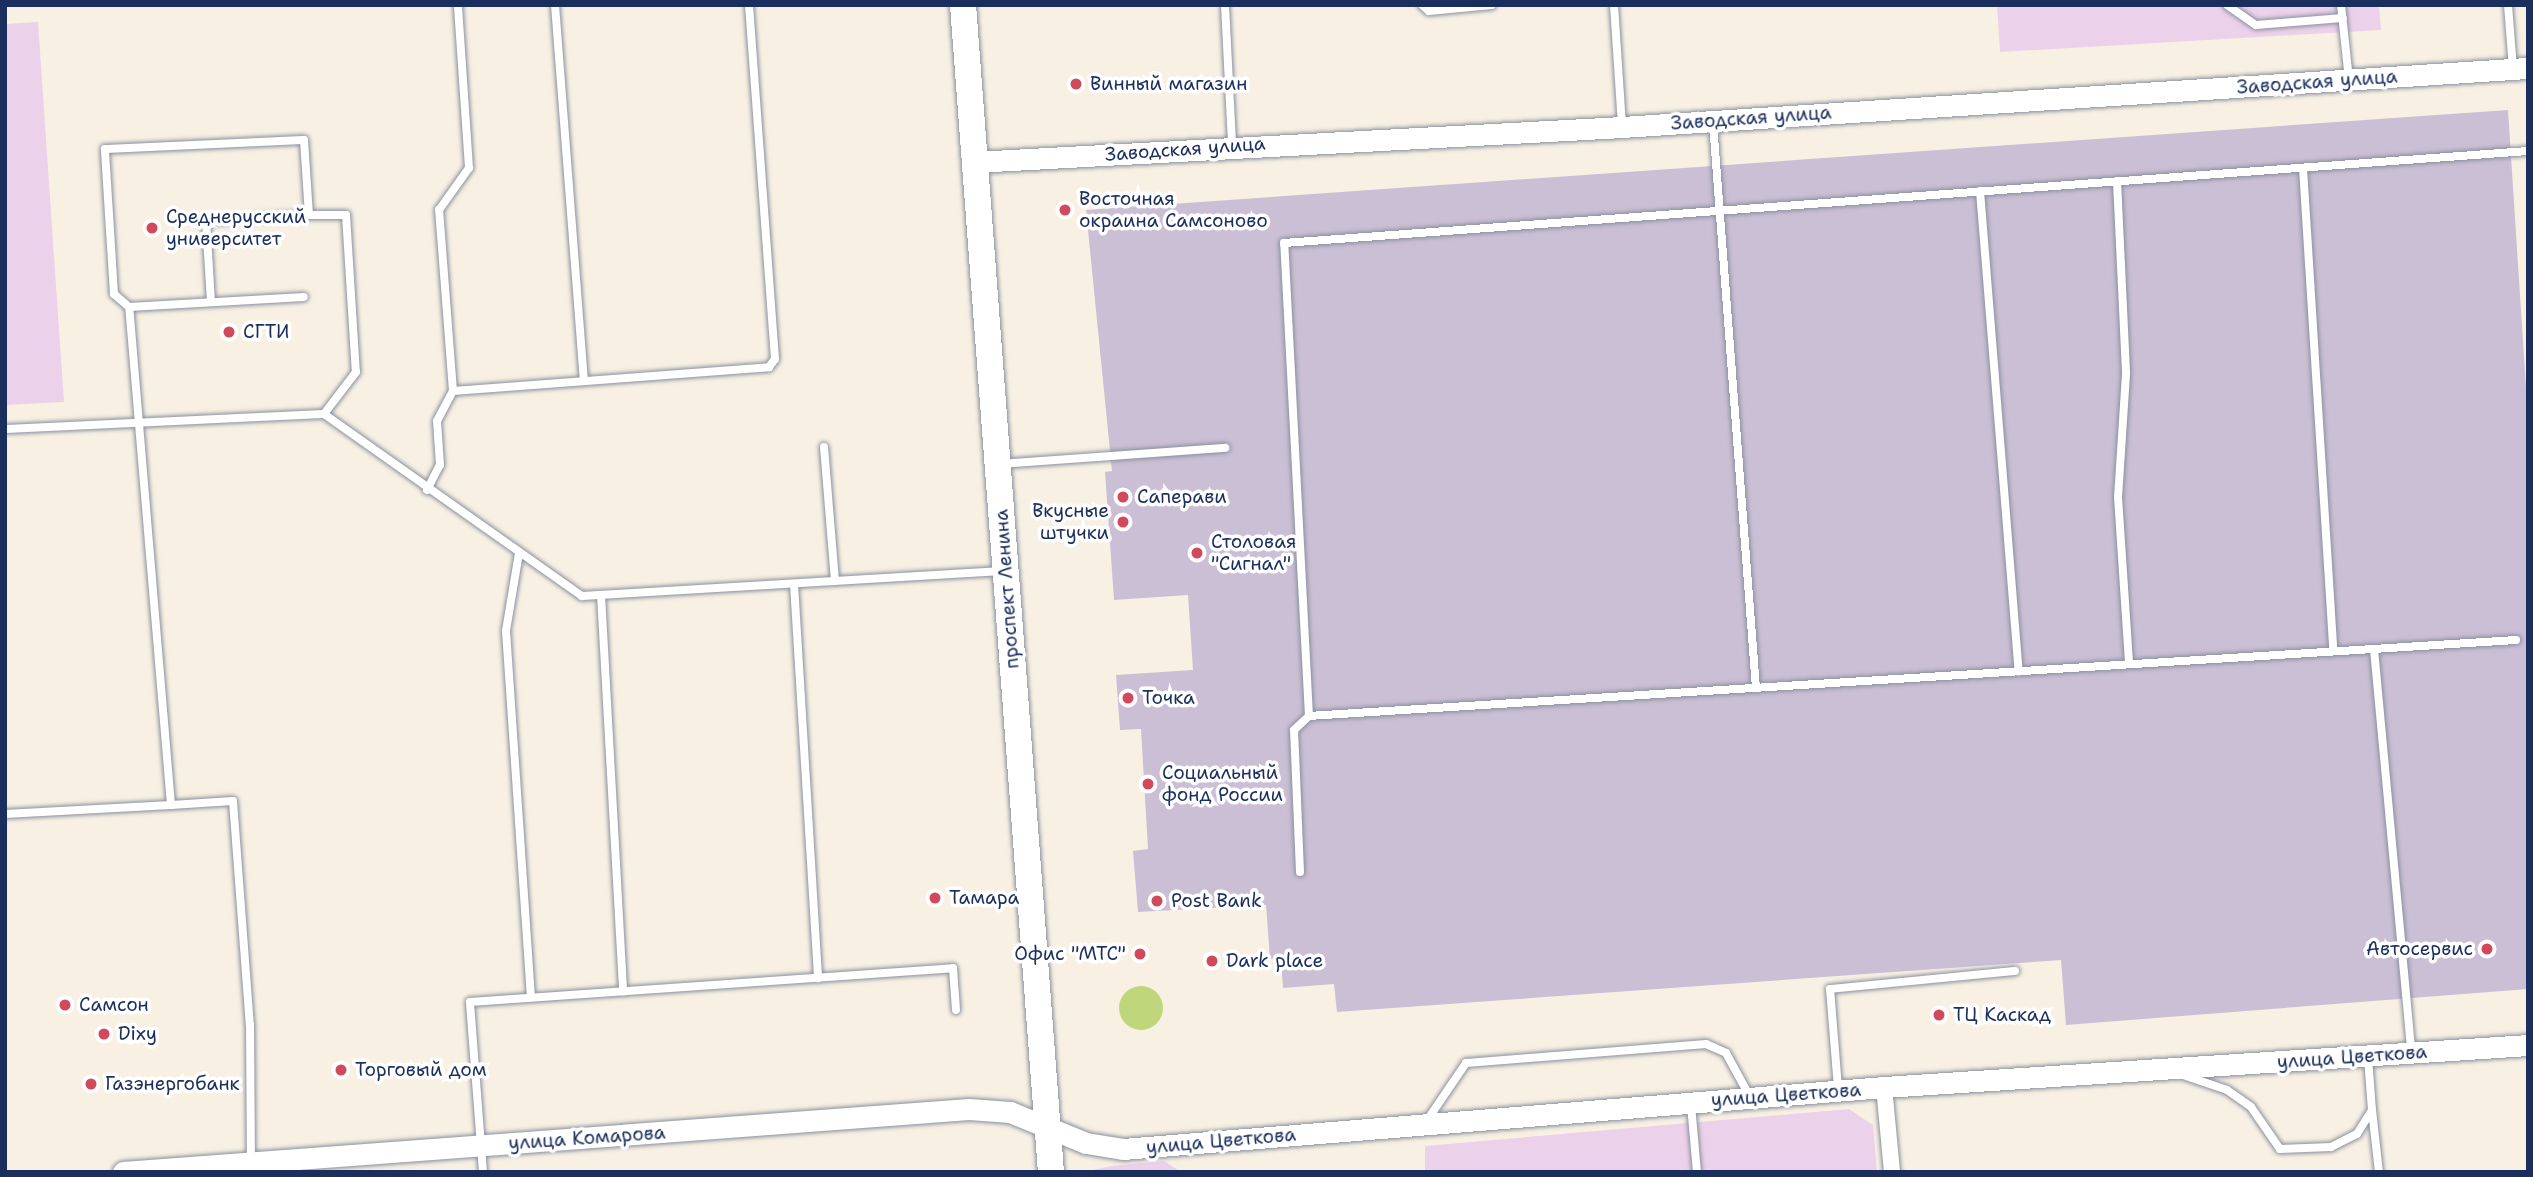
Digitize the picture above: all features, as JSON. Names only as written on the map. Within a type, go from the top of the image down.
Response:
[{"type":"main road","name":"проспект Ленина","points":[[963,5],[1051,1172]]},
{"type":"street","name":"Заводская улица","points":[[974,162],[1232,145],[1622,127],[2520,69]]},
{"type":"street","name":"улица Цветкова","points":[[1048,1129],[1124,1149],[1885,1087],[2528,1045]]},
{"type":"street","points":[[1885,1087],[1892,1172]]},
{"type":"street","name":"улица Комарова","points":[[123,1172],[251,1163],[324,1166],[481,1146],[970,1109],[1010,1112],[1048,1129]]},
{"type":"lane","points":[[427,490],[440,465],[437,421],[453,390],[439,210],[469,168],[458,5]]},
{"type":"lane","points":[[555,5],[584,380]]},
{"type":"lane","points":[[453,390],[769,367],[775,359],[749,5]]},
{"type":"lane","points":[[1225,5],[1232,145]]},
{"type":"lane","points":[[1422,5],[1429,11],[1492,5]]},
{"type":"lane","points":[[1614,5],[1622,127]]},
{"type":"lane","points":[[2227,5],[2256,25],[2343,18]]},
{"type":"lane","points":[[2341,5],[2349,79]]},
{"type":"lane","points":[[2508,5],[2520,69]]},
{"type":"lane","points":[[1713,120],[1756,688]]},
{"type":"lane","points":[[304,297],[129,307],[114,294],[104,149],[304,140],[309,215]]},
{"type":"lane","points":[[1309,716],[1284,243],[2528,151]]},
{"type":"lane","points":[[2303,168],[2333,651]]},
{"type":"lane","points":[[2117,181],[2126,374],[2118,497],[2129,664]]},
{"type":"lane","points":[[1980,191],[2019,671]]},
{"type":"lane","points":[[211,302],[206,221],[346,215],[356,372],[324,414]]},
{"type":"lane","points":[[129,307],[171,805]]},
{"type":"lane","points":[[5,429],[324,414],[427,490],[582,596],[1005,571]]},
{"type":"lane","points":[[824,447],[835,581]]},
{"type":"lane","points":[[997,464],[1225,448]]},
{"type":"lane","points":[[519,553],[506,631],[531,998]]},
{"type":"lane","points":[[794,584],[818,978]]},
{"type":"lane","points":[[601,595],[623,991]]},
{"type":"lane","points":[[1300,872],[1294,730],[1309,716],[2516,640]]},
{"type":"lane","points":[[2374,649],[2411,1054]]},
{"type":"lane","points":[[5,814],[233,802],[250,1026],[251,1163]]},
{"type":"lane","points":[[483,1172],[470,1002],[953,968],[956,1010]]},
{"type":"lane","points":[[1839,1091],[1830,989],[2015,971]]},
{"type":"lane","points":[[1424,1124],[1466,1063],[1546,1056],[1706,1044],[1726,1053],[1751,1098]]},
{"type":"lane","points":[[2368,1057],[2379,1172]]},
{"type":"lane","points":[[2166,1069],[2227,1090],[2242,1100],[2280,1149],[2331,1147],[2357,1134],[2372,1110]]},
{"type":"lane","points":[[1691,1102],[1697,1172]]},
{"type":"shaded area","points":[[1997,5],[2379,5],[2381,30],[2000,52]]},
{"type":"shaded area","points":[[38,22],[64,402],[5,405],[5,24]]},
{"type":"shaded area","points":[[2508,110],[2528,418],[2528,989],[2066,1025],[2061,960],[1337,1012],[1334,984],[1283,988],[1281,959],[1270,959],[1266,905],[1138,912],[1133,851],[1148,849],[1141,729],[1120,730],[1116,675],[1193,670],[1188,595],[1114,600],[1105,472],[1112,471],[1086,210]]},
{"type":"shaded area","points":[[1849,1109],[1873,1125],[1877,1172],[1425,1172],[1425,1146]]},
{"type":"shaded area","points":[[1164,1161],[1181,1172],[1084,1172],[1111,1166]]},
{"type":"green space","points":[[1141,986],[1157,992],[1163,1008],[1157,1024],[1141,1030],[1125,1024],[1119,1008],[1125,992]]},
{"type":"place","name":"Винный магазин","points":[[1076,84]]},
{"type":"place","name":"Восточная окраина Самсоново","points":[[1065,210]]},
{"type":"place","name":"Среднерусский университет","points":[[152,228]]},
{"type":"place","name":"СГТИ","points":[[229,332]]},
{"type":"place","name":"Саперави","points":[[1123,497]]},
{"type":"place","name":"Вкусные штучки","points":[[1123,522]]},
{"type":"place","name":"Столовая \"Сигнал\"","points":[[1197,553]]},
{"type":"place","name":"Точка","points":[[1128,698]]},
{"type":"place","name":"Социальный фонд России","points":[[1148,784]]},
{"type":"place","name":"Тамара","points":[[935,898]]},
{"type":"place","name":"Post Bank","points":[[1157,901]]},
{"type":"place","name":"Автосервис","points":[[2487,949]]},
{"type":"place","name":"Офис \"МТС\"","points":[[1140,954]]},
{"type":"place","name":"Dark place","points":[[1212,961]]},
{"type":"place","name":"Самсон","points":[[65,1005]]},
{"type":"place","name":"ТЦ Каскад","points":[[1939,1015]]},
{"type":"place","name":"Dixy","points":[[104,1034]]},
{"type":"place","name":"Торговый дом","points":[[341,1070]]},
{"type":"place","name":"Газэнергобанк","points":[[91,1084]]}]
